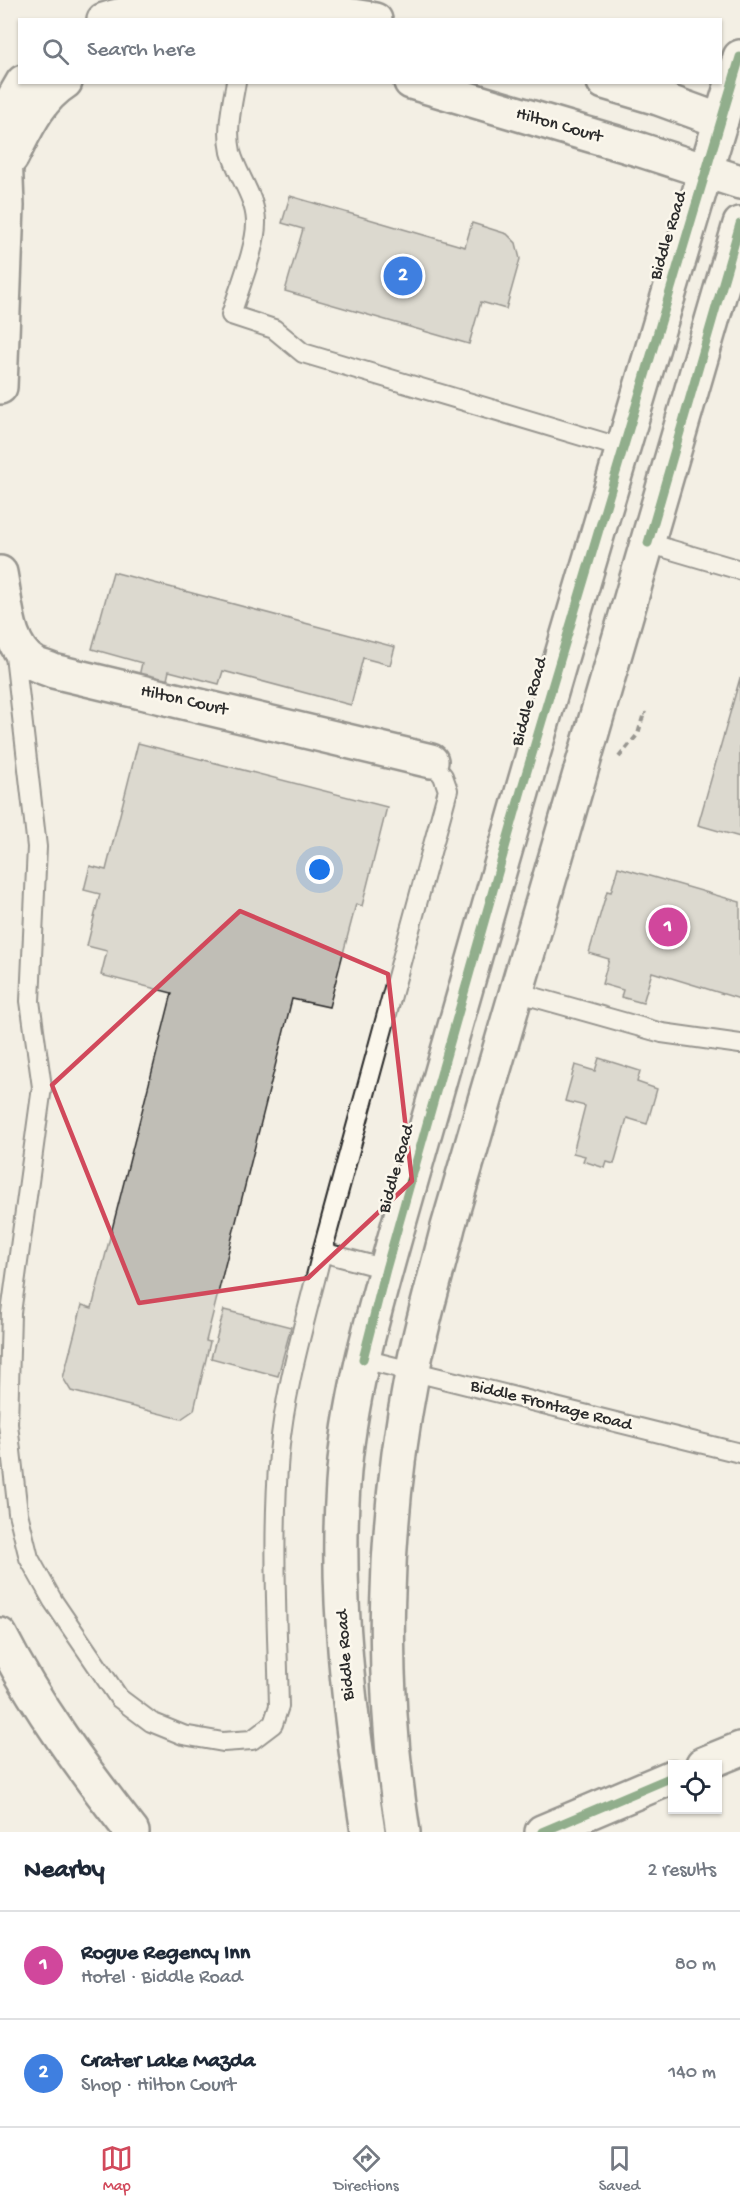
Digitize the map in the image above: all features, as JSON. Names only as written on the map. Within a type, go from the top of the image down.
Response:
[{"type":"main road","points":[[110,18],[127,12],[166,8],[332,11],[365,18]]},
{"type":"main road","name":"Biddle Road","points":[[368,1832],[352,1733],[345,1656],[340,1546],[349,1426],[363,1359],[386,1269],[521,791],[622,448],[706,171],[730,124],[740,57]]},
{"type":"main road","points":[[0,387],[7,206],[4,128],[12,101],[22,84]]},
{"type":"main road","points":[[6,168],[34,113],[62,84]]},
{"type":"main road","name":"Hilton Court","points":[[418,84],[641,150],[740,182]]},
{"type":"main road","points":[[611,84],[730,124]]},
{"type":"main road","points":[[403,1832],[397,1796],[388,1703],[388,1612],[395,1485],[412,1371],[448,1227],[740,224]]},
{"type":"main road","name":"Hilton Court","points":[[0,573],[12,637],[20,650],[33,663],[53,671],[431,761]]},
{"type":"main road","points":[[0,1635],[37,1703],[132,1832]]},
{"type":"main road","points":[[713,1760],[740,1749]]},
{"type":"main road","points":[[542,1832],[668,1779]]},
{"type":"lane","points":[[236,84],[228,132],[232,153],[248,189],[256,221],[253,245],[231,315],[274,330],[303,353],[622,448]]},
{"type":"lane","points":[[648,543],[740,570]]},
{"type":"lane","points":[[12,637],[37,848],[30,1001],[42,1087],[11,1313],[8,1424],[18,1513],[29,1558],[48,1592],[119,1698],[151,1722],[183,1735],[224,1743],[252,1740],[273,1724],[279,1706],[274,1545],[279,1452],[290,1385],[322,1252],[447,790],[443,776],[431,761]]},
{"type":"lane","points":[[516,992],[662,1033],[740,1044]]},
{"type":"lane","points":[[322,1252],[386,1269]]},
{"type":"lane","name":"Biddle Frontage Road","points":[[363,1359],[740,1453]]},
{"type":"path","points":[[610,755],[618,758],[638,734],[644,713],[646,714]]},
{"type":"highlighted area","points":[[240,911],[388,974],[412,1181],[308,1278],[139,1303],[52,1085]]},
{"type":"building","points":[[290,196],[465,247],[472,223],[507,234],[516,243],[520,259],[506,309],[481,302],[469,344],[285,291],[303,229],[282,223]]},
{"type":"building","points":[[113,572],[395,647],[390,665],[363,658],[351,705],[223,671],[219,684],[169,671],[166,684],[139,676],[142,663],[92,649]]},
{"type":"building","points":[[740,678],[740,837],[698,825]]},
{"type":"building","points":[[138,743],[387,807],[362,906],[356,904],[329,1007],[292,999],[206,1341],[210,1342],[194,1410],[181,1419],[71,1391],[63,1378],[82,1305],[92,1308],[172,993],[101,975],[107,951],[87,946],[100,894],[84,890],[90,866],[106,870]]},
{"type":"building","points":[[618,867],[740,902],[740,999],[652,972],[643,1003],[621,997],[623,990],[602,984],[609,959],[589,953],[607,891],[611,892]]},
{"type":"building","points":[[599,1058],[640,1071],[637,1082],[657,1089],[647,1124],[627,1118],[614,1164],[607,1162],[605,1168],[583,1161],[585,1156],[573,1153],[585,1106],[565,1101],[575,1065],[595,1071]]},
{"type":"building","points":[[224,1310],[291,1327],[278,1376],[211,1358]]},
{"type":"cycle path","points":[[363,1359],[386,1269],[521,791],[740,57]]},
{"type":"cycle path","points":[[648,543],[740,224]]},
{"type":"cycle path","points":[[542,1832],[668,1779]]},
{"type":"place","name":"Crater Lake Mazda","points":[[403,276]]},
{"type":"place","name":"Rogue Regency Inn","points":[[668,927]]}]
